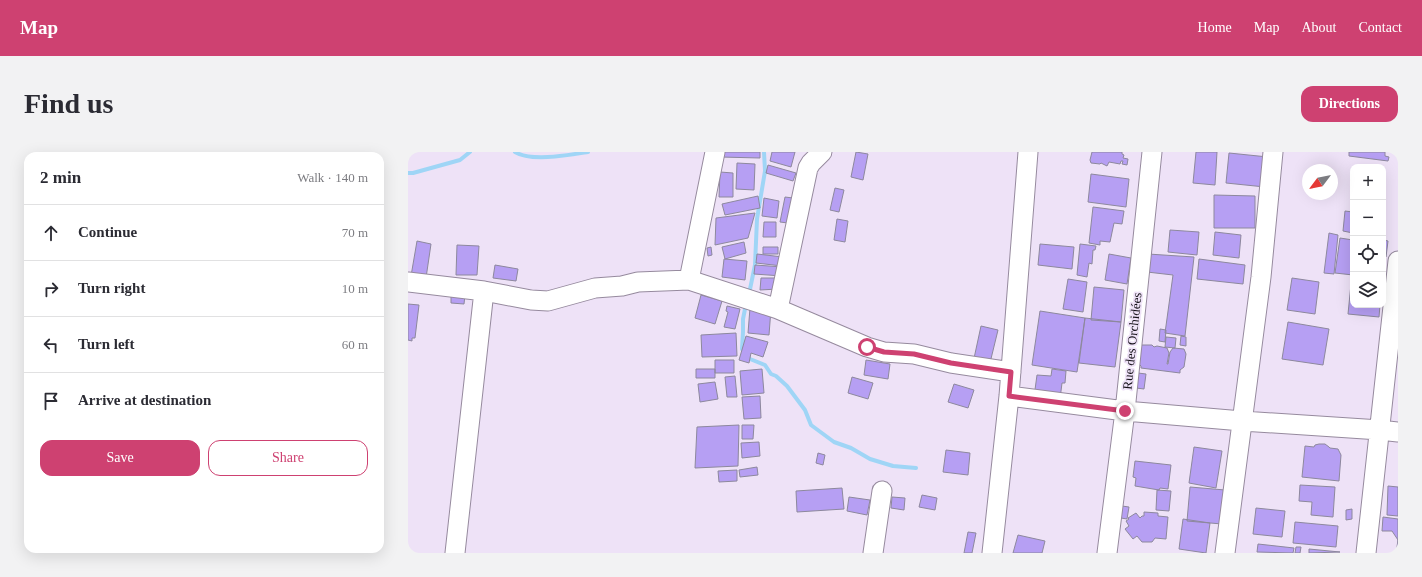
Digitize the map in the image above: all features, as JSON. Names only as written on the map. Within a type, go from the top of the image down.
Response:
[{"type":"street","points":[[688,280],[715,152]]},
{"type":"street","points":[[778,309],[808,168],[822,152]]},
{"type":"street","points":[[992,553],[1009,396],[1028,152]]},
{"type":"street","name":"Rue des Orchidées","points":[[1107,553],[1125,411],[1152,152]]},
{"type":"street","points":[[1225,553],[1261,277],[1272,152]]},
{"type":"street","points":[[1366,553],[1389,431],[1398,261]]},
{"type":"street","points":[[408,282],[484,291],[531,300],[548,301],[595,288],[622,286],[638,282],[688,280],[778,309],[848,340],[884,352],[914,354],[951,363],[1011,372]]},
{"type":"street","points":[[455,553],[484,291]]},
{"type":"street","points":[[1009,396],[1125,411],[1389,431]]},
{"type":"street","points":[[873,553],[882,491]]},
{"type":"building","points":[[721,152],[760,152],[760,158],[720,157]]},
{"type":"building","points":[[772,152],[795,152],[791,167],[770,161]]},
{"type":"building","points":[[856,152],[868,154],[863,180],[851,177]]},
{"type":"building","points":[[1092,152],[1122,152],[1124,155],[1123,158],[1128,159],[1127,165],[1122,164],[1123,161],[1121,161],[1120,164],[1109,162],[1107,166],[1101,163],[1091,163],[1090,160]]},
{"type":"building","points":[[1196,152],[1217,152],[1215,185],[1193,183]]},
{"type":"building","points":[[1349,152],[1385,152],[1385,156],[1389,157],[1388,161],[1349,156]]},
{"type":"building","points":[[1229,153],[1268,157],[1265,187],[1226,183]]},
{"type":"building","points":[[737,163],[755,164],[754,190],[736,189]]},
{"type":"building","points":[[768,165],[796,173],[793,181],[766,173]]},
{"type":"building","points":[[720,172],[733,173],[733,197],[719,197]]},
{"type":"building","points":[[1091,174],[1129,179],[1126,207],[1088,202]]},
{"type":"building","points":[[835,188],[844,190],[839,212],[830,210]]},
{"type":"building","points":[[1214,195],[1255,196],[1255,228],[1214,228]]},
{"type":"building","points":[[758,196],[760,208],[725,215],[722,204]]},
{"type":"building","points":[[785,197],[793,198],[788,223],[780,222]]},
{"type":"building","points":[[764,198],[779,201],[777,218],[762,216]]},
{"type":"building","points":[[1093,207],[1124,211],[1122,224],[1114,223],[1110,242],[1100,241],[1100,245],[1089,243]]},
{"type":"building","points":[[1345,211],[1350,212],[1350,232],[1343,231]]},
{"type":"building","points":[[755,213],[748,238],[715,245],[716,218]]},
{"type":"building","points":[[837,219],[848,221],[845,242],[834,240]]},
{"type":"building","points":[[764,222],[776,222],[776,237],[763,237]]},
{"type":"building","points":[[1170,230],[1199,232],[1197,255],[1168,252]]},
{"type":"building","points":[[1215,232],[1241,235],[1239,258],[1213,255]]},
{"type":"building","points":[[1329,233],[1338,235],[1334,274],[1324,273]]},
{"type":"building","points":[[1340,238],[1350,240],[1350,275],[1335,273]]},
{"type":"building","points":[[1386,240],[1388,241],[1386,257]]},
{"type":"building","points":[[417,241],[431,244],[426,278],[411,276]]},
{"type":"building","points":[[744,242],[746,253],[725,259],[722,247]]},
{"type":"building","points":[[1040,244],[1074,247],[1072,269],[1038,265]]},
{"type":"building","points":[[1080,244],[1096,246],[1095,250],[1093,250],[1092,264],[1089,263],[1087,277],[1077,275]]},
{"type":"building","points":[[457,245],[479,246],[477,275],[456,275]]},
{"type":"building","points":[[711,247],[712,255],[708,256],[707,248]]},
{"type":"building","points":[[763,247],[778,247],[778,254],[763,254]]},
{"type":"building","points":[[757,254],[783,257],[782,266],[756,263]]},
{"type":"building","points":[[1109,254],[1131,258],[1127,284],[1105,280]]},
{"type":"building","points":[[1148,254],[1194,257],[1185,336],[1165,333],[1173,275],[1147,272]]},
{"type":"building","points":[[724,259],[747,261],[745,280],[722,277]]},
{"type":"building","points":[[1199,259],[1245,265],[1243,284],[1197,279]]},
{"type":"building","points":[[495,265],[518,269],[516,281],[493,278]]},
{"type":"building","points":[[755,265],[783,267],[782,276],[754,274]]},
{"type":"building","points":[[761,278],[778,278],[778,289],[760,290]]},
{"type":"building","points":[[1292,278],[1319,282],[1315,314],[1287,310]]},
{"type":"building","points":[[1068,279],[1087,282],[1083,312],[1063,309]]},
{"type":"building","points":[[1094,287],[1124,290],[1121,322],[1091,320]]},
{"type":"building","points":[[451,294],[465,295],[464,304],[451,303]]},
{"type":"building","points":[[1350,294],[1350,308],[1380,308],[1379,317],[1348,314]]},
{"type":"building","points":[[701,295],[722,301],[715,324],[695,318]]},
{"type":"building","points":[[408,304],[419,305],[415,338],[412,338],[412,341],[408,340]]},
{"type":"building","points":[[727,306],[740,309],[735,329],[724,327],[728,312],[726,311]]},
{"type":"building","points":[[750,308],[771,309],[769,335],[748,333]]},
{"type":"building","points":[[1040,311],[1085,318],[1077,372],[1032,365]]},
{"type":"building","points":[[1085,318],[1121,322],[1115,367],[1079,363]]},
{"type":"building","points":[[1288,322],[1329,329],[1323,365],[1282,359]]},
{"type":"building","points":[[981,326],[998,330],[989,367],[973,363]]},
{"type":"building","points":[[1160,329],[1166,330],[1165,342],[1159,341]]},
{"type":"building","points":[[736,333],[737,356],[702,357],[701,335]]},
{"type":"building","points":[[746,336],[768,342],[763,357],[751,353],[749,363],[739,360]]},
{"type":"building","points":[[1181,336],[1186,337],[1186,346],[1180,345]]},
{"type":"building","points":[[1166,337],[1176,338],[1175,348],[1165,347]]},
{"type":"building","points":[[1141,345],[1152,345],[1154,347],[1157,346],[1167,348],[1169,353],[1167,364],[1170,352],[1173,348],[1184,349],[1186,354],[1184,367],[1180,370],[1180,373],[1141,368],[1137,362]]},
{"type":"building","points":[[715,360],[734,360],[734,373],[715,373]]},
{"type":"building","points":[[866,360],[890,364],[888,379],[864,375]]},
{"type":"building","points":[[696,369],[715,369],[715,378],[696,378]]},
{"type":"building","points":[[762,369],[764,393],[742,395],[740,371]]},
{"type":"building","points":[[1052,369],[1066,371],[1065,383],[1062,383],[1060,399],[1034,397],[1037,375],[1051,376]]},
{"type":"building","points":[[1138,373],[1146,374],[1144,389],[1136,388]]},
{"type":"building","points":[[735,376],[737,397],[727,397],[725,377]]},
{"type":"building","points":[[852,377],[873,383],[868,399],[848,393]]},
{"type":"building","points":[[715,382],[718,399],[700,402],[698,384]]},
{"type":"building","points":[[954,384],[974,390],[968,408],[948,402]]},
{"type":"building","points":[[760,396],[761,418],[744,419],[742,397]]},
{"type":"building","points":[[739,425],[738,466],[695,468],[697,427]]},
{"type":"building","points":[[742,425],[754,425],[753,439],[742,439]]},
{"type":"building","points":[[759,442],[760,456],[742,458],[741,443]]},
{"type":"building","points":[[1325,444],[1330,448],[1338,449],[1341,455],[1339,481],[1302,477],[1305,446],[1314,447],[1315,445]]},
{"type":"building","points":[[1194,447],[1222,451],[1216,488],[1189,483]]},
{"type":"building","points":[[946,450],[970,453],[968,475],[943,472]]},
{"type":"building","points":[[818,453],[825,455],[823,465],[816,463]]},
{"type":"building","points":[[1135,461],[1171,465],[1168,489],[1160,488],[1159,490],[1135,486],[1136,478],[1133,477]]},
{"type":"building","points":[[757,467],[758,475],[740,477],[739,470]]},
{"type":"building","points":[[737,470],[737,481],[719,482],[718,471]]},
{"type":"building","points":[[1300,485],[1335,487],[1333,517],[1311,515],[1312,502],[1299,501]]},
{"type":"building","points":[[1388,486],[1398,487],[1398,516],[1387,515]]},
{"type":"building","points":[[1190,487],[1225,490],[1222,524],[1187,521]]},
{"type":"building","points":[[842,488],[844,509],[797,512],[796,491]]},
{"type":"building","points":[[1157,490],[1171,491],[1169,511],[1156,510]]},
{"type":"building","points":[[922,495],[937,498],[935,510],[919,507]]},
{"type":"building","points":[[849,497],[870,500],[867,515],[847,511]]},
{"type":"building","points":[[892,497],[905,498],[904,510],[891,508]]},
{"type":"building","points":[[1122,506],[1129,507],[1127,519],[1121,518]]},
{"type":"building","points":[[1256,508],[1285,511],[1282,537],[1253,534]]},
{"type":"building","points":[[1352,509],[1352,519],[1346,520],[1346,510]]},
{"type":"building","points":[[1144,512],[1158,513],[1158,516],[1168,517],[1166,539],[1155,538],[1152,542],[1142,542],[1137,536],[1133,539],[1125,529],[1129,526],[1126,521],[1136,513],[1140,518],[1144,516]]},
{"type":"building","points":[[1383,517],[1398,519],[1398,540],[1392,531],[1382,531]]},
{"type":"building","points":[[1183,519],[1210,523],[1206,553],[1179,549]]},
{"type":"building","points":[[1295,522],[1338,526],[1336,547],[1293,543]]},
{"type":"building","points":[[968,532],[976,533],[972,553],[964,553]]},
{"type":"building","points":[[1018,535],[1045,541],[1042,553],[1013,553]]},
{"type":"building","points":[[1398,540],[1398,553],[1396,553]]},
{"type":"building","points":[[1258,544],[1294,548],[1293,553],[1257,552]]},
{"type":"building","points":[[1296,547],[1301,547],[1300,553],[1295,553]]},
{"type":"building","points":[[1309,549],[1340,552],[1309,553]]},
{"type":"waterway","points":[[408,173],[413,173],[460,160],[470,152]]},
{"type":"waterway","points":[[515,152],[530,157],[561,156],[588,152]]},
{"type":"waterway","points":[[749,294],[755,265],[757,219],[765,171],[764,152]]},
{"type":"waterway","points":[[746,304],[743,319],[742,349],[750,359],[765,365],[771,374],[776,376],[787,386],[805,410],[811,425],[834,442],[851,448],[870,459],[893,466],[916,468]]},
{"type":"route","points":[[867,347],[884,352],[914,354],[951,363],[1011,372],[1009,396],[1125,411]]}]
